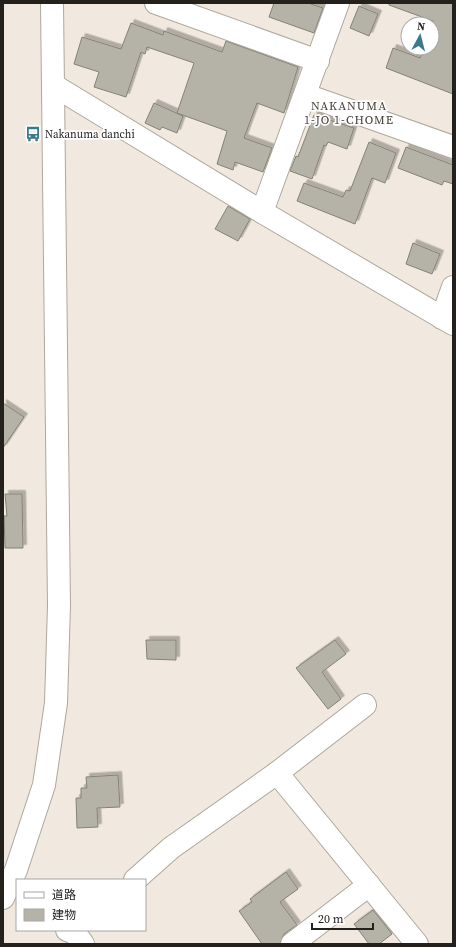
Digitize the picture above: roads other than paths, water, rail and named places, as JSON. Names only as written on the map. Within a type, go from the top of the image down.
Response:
[{"type":"street","points":[[3,898],[16,870],[44,785],[56,703],[59,606],[52,3]]},
{"type":"street","points":[[156,3],[318,61]]},
{"type":"street","points":[[262,212],[306,95],[338,3]]},
{"type":"street","points":[[52,85],[262,212],[448,321],[453,287]]},
{"type":"street","points":[[306,95],[453,147]]},
{"type":"street","points":[[136,879],[171,848],[277,773],[365,705]]},
{"type":"street","points":[[277,773],[417,944]]},
{"type":"street","points":[[292,944],[369,885]]},
{"type":"street","points":[[3,902],[16,908]]},
{"type":"place","name":"Nakanuma danchi","points":[[33,134]]},
{"type":"district","name":"NAKANUMA 1-JO 1-CHOME","points":[[349,113]]}]
